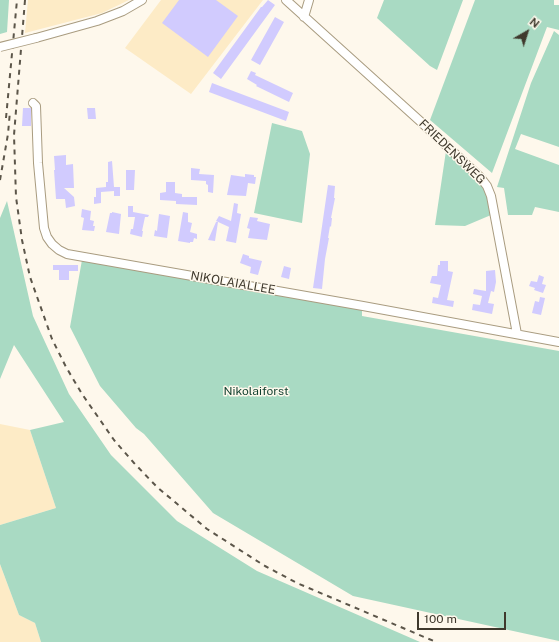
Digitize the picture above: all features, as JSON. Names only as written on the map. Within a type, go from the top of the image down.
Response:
[{"type":"street","points":[[0,47],[98,21],[123,11],[142,0]]},
{"type":"street","name":"FRIEDENSWEG","points":[[286,0],[426,127],[480,177],[487,186],[491,196],[517,334]]},
{"type":"street","points":[[304,17],[309,0]]},
{"type":"street","name":"NIKOLAIALLEE","points":[[33,103],[36,106],[38,163],[44,228],[47,237],[59,250],[73,255],[559,342]]},
{"type":"shaded area","points":[[28,0],[129,0],[102,13],[25,33]]},
{"type":"shaded area","points":[[161,0],[263,0],[191,94],[125,48]]},
{"type":"shaded area","points":[[0,424],[30,430],[56,508],[0,525]]},
{"type":"shaded area","points":[[0,564],[19,615],[35,623],[41,642],[0,642]]},
{"type":"green space","points":[[0,0],[9,0],[7,32],[0,34]]},
{"type":"green space","points":[[384,0],[463,0],[437,70],[430,66],[377,18]]},
{"type":"green space","points":[[475,0],[554,0],[554,5],[559,5],[559,30],[547,27],[492,173],[430,120]]},
{"type":"green space","points":[[554,31],[559,35],[559,147],[521,134],[515,149],[559,165],[559,212],[535,207],[532,215],[508,215],[504,188],[497,187],[531,83]]},
{"type":"green space","points":[[272,123],[302,131],[310,154],[302,223],[254,213]]},
{"type":"green space","points":[[446,151],[481,184],[488,199],[491,215],[465,226],[435,225]]},
{"type":"green space","points":[[7,201],[33,316],[69,394],[111,455],[177,521],[257,571],[420,642],[41,642],[35,623],[19,615],[0,564],[0,525],[56,508],[30,430],[64,422],[14,345],[0,379],[0,218]]},
{"type":"green space","name":"Nikolaiforst","points":[[82,260],[362,308],[362,316],[559,351],[559,641],[353,596],[213,513],[100,386],[70,327]]},
{"type":"building","points":[[179,0],[216,0],[238,16],[208,57],[162,23]]},
{"type":"building","points":[[268,0],[275,5],[221,79],[213,73],[261,7]]},
{"type":"building","points":[[275,17],[284,22],[260,65],[251,60]]},
{"type":"building","points":[[251,71],[256,73],[255,75],[293,93],[289,102],[256,86],[257,85],[247,79]]},
{"type":"building","points":[[212,83],[289,112],[286,121],[209,92]]},
{"type":"building","points":[[23,108],[31,108],[31,126],[22,126]]},
{"type":"building","points":[[87,108],[95,108],[96,119],[88,119]]},
{"type":"building","points":[[66,155],[66,165],[73,164],[74,188],[64,188],[74,197],[75,206],[66,208],[65,199],[56,199],[54,156]]},
{"type":"building","points":[[112,161],[114,187],[120,187],[120,196],[114,196],[114,191],[101,192],[101,203],[94,204],[96,188],[106,187],[106,182],[108,182],[108,162]]},
{"type":"building","points":[[191,168],[200,169],[199,174],[214,175],[213,193],[208,192],[208,185],[206,184],[206,181],[191,180]]},
{"type":"building","points":[[126,170],[135,170],[134,190],[126,190]]},
{"type":"building","points":[[245,174],[254,175],[254,177],[256,177],[255,184],[248,183],[246,196],[227,195],[231,175],[245,177]]},
{"type":"building","points":[[166,182],[175,182],[175,193],[182,194],[182,197],[197,197],[197,205],[176,204],[176,201],[160,200],[160,193],[166,192]]},
{"type":"building","points":[[328,185],[335,186],[335,198],[325,259],[322,289],[313,288]]},
{"type":"building","points":[[234,203],[238,204],[237,213],[241,214],[236,243],[226,241],[229,227],[216,221],[219,216],[231,221]]},
{"type":"building","points":[[128,206],[133,206],[133,212],[149,215],[148,217],[145,217],[142,237],[130,234],[131,229],[133,229],[135,217],[128,217]]},
{"type":"building","points":[[82,209],[91,211],[90,220],[94,221],[94,231],[82,230],[84,218],[81,217]]},
{"type":"building","points":[[183,212],[188,213],[188,222],[192,223],[190,232],[197,234],[197,239],[194,238],[193,242],[190,243],[178,241]]},
{"type":"building","points":[[110,213],[121,214],[119,234],[106,232]]},
{"type":"building","points":[[159,214],[170,216],[167,238],[154,236],[155,230],[157,231]]},
{"type":"building","points":[[250,217],[258,218],[257,221],[270,224],[267,240],[248,238],[250,229],[247,228]]},
{"type":"building","points":[[216,222],[218,222],[215,241],[208,240]]},
{"type":"building","points":[[243,254],[249,256],[249,258],[262,261],[258,275],[250,273],[251,267],[240,263]]},
{"type":"building","points":[[440,261],[448,261],[448,271],[453,272],[447,300],[454,301],[453,307],[432,303],[433,297],[438,298],[441,285],[430,283],[432,276],[437,276]]},
{"type":"building","points":[[53,265],[78,265],[78,271],[69,271],[69,280],[59,280],[59,270],[53,270]]},
{"type":"building","points":[[284,266],[291,268],[289,279],[281,277]]},
{"type":"building","points":[[495,270],[496,282],[494,292],[491,291],[488,303],[494,304],[492,314],[472,310],[473,304],[480,305],[482,296],[473,294],[474,289],[486,291],[486,271]]},
{"type":"building","points":[[539,275],[544,277],[542,284],[546,285],[543,293],[534,290],[535,288],[529,286],[531,281],[537,282]]},
{"type":"building","points":[[540,297],[545,298],[541,315],[532,313],[535,301],[539,302]]},
{"type":"railway","points":[[6,118],[17,0]]},
{"type":"railway","points":[[25,0],[14,135],[16,197],[22,240],[30,277],[52,339],[82,394],[114,440],[134,463],[157,487],[207,529],[265,566],[297,583],[436,642]]},
{"type":"railway","points":[[0,180],[8,134],[10,111]]}]
